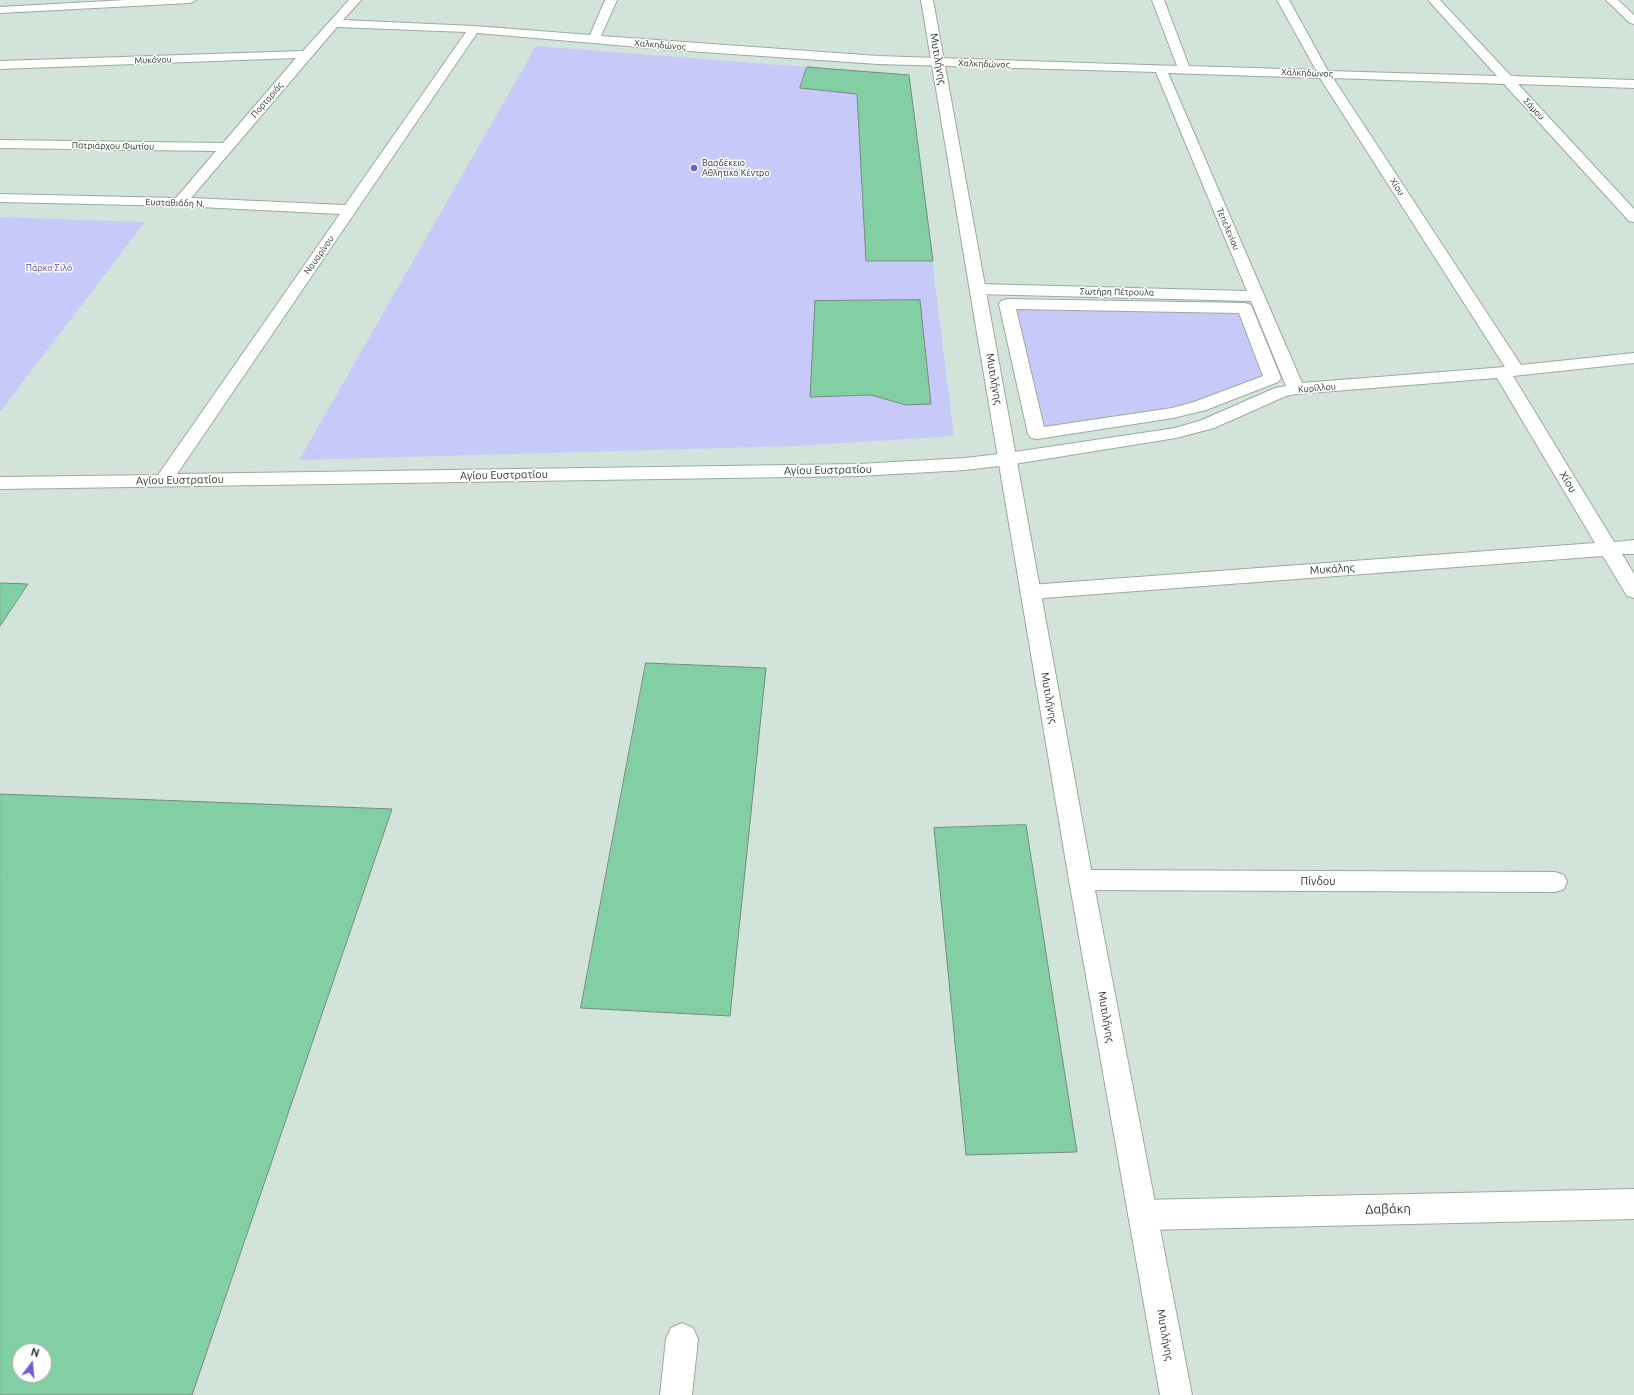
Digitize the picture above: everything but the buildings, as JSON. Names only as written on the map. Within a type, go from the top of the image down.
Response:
[{"type":"street","points":[[0,10],[190,0]]},
{"type":"street","name":"Πορταριάς","points":[[180,202],[306,54],[355,0]]},
{"type":"street","points":[[594,39],[611,0]]},
{"type":"street","name":"Μυτιλήνης","points":[[927,0],[1081,880],[1176,1395]]},
{"type":"street","points":[[1158,0],[1184,69]]},
{"type":"street","name":"Χίου","points":[[1283,0],[1324,74],[1509,372],[1634,591]]},
{"type":"street","name":"Σάμου","points":[[1434,0],[1634,218]]},
{"type":"street","points":[[1612,0],[1634,21]]},
{"type":"street","name":"Χαλκηδώνος","points":[[334,23],[474,30],[788,55],[939,62],[1634,84]]},
{"type":"street","name":"Ναυαρίνου","points":[[164,480],[474,30]]},
{"type":"street","name":"Μυκόνου","points":[[0,65],[306,54]]},
{"type":"street","name":"Τεπελενίου","points":[[1160,68],[1296,389]]},
{"type":"street","name":"Πατριάρχου Φωτίου","points":[[0,144],[226,147]]},
{"type":"street","name":"Ευσταθιάδη Ν.","points":[[0,198],[180,202],[350,210]]},
{"type":"street","name":"Σωτήρη Πέτρουλα","points":[[978,289],[1256,296]]},
{"type":"street","points":[[1008,304],[1244,308],[1272,378],[1200,406],[1173,413],[1036,434],[1008,304]]},
{"type":"street","name":"Κυρίλλου","points":[[1008,459],[1176,432],[1208,424],[1281,392],[1296,389],[1509,372],[1634,358]]},
{"type":"street","name":"Αγίου Ευστρατίου","points":[[0,483],[859,470],[931,467],[1008,459]]},
{"type":"street","name":"Μυκάλης","points":[[1030,592],[1634,547]]},
{"type":"street","name":"Πίνδου","points":[[1081,880],[1555,882]]},
{"type":"street","name":"Δαβάκη","points":[[1143,1215],[1634,1204]]},
{"type":"street","points":[[676,1395],[682,1339]]},
{"type":"green space","name":"Βασδέκειο Αθλητικό Κέντρο","points":[[536,46],[909,75],[954,436],[795,446],[299,460]]},
{"type":"green space","name":"Πάρκο Σιλό","points":[[0,217],[145,222],[0,412]]},
{"type":"green space","points":[[1014,307],[1239,311],[1265,376],[1200,402],[1169,410],[1043,429]]},
{"type":"place","name":"Βασδέκειο Αθλητικό Κέντρο","points":[[694,168]]}]
